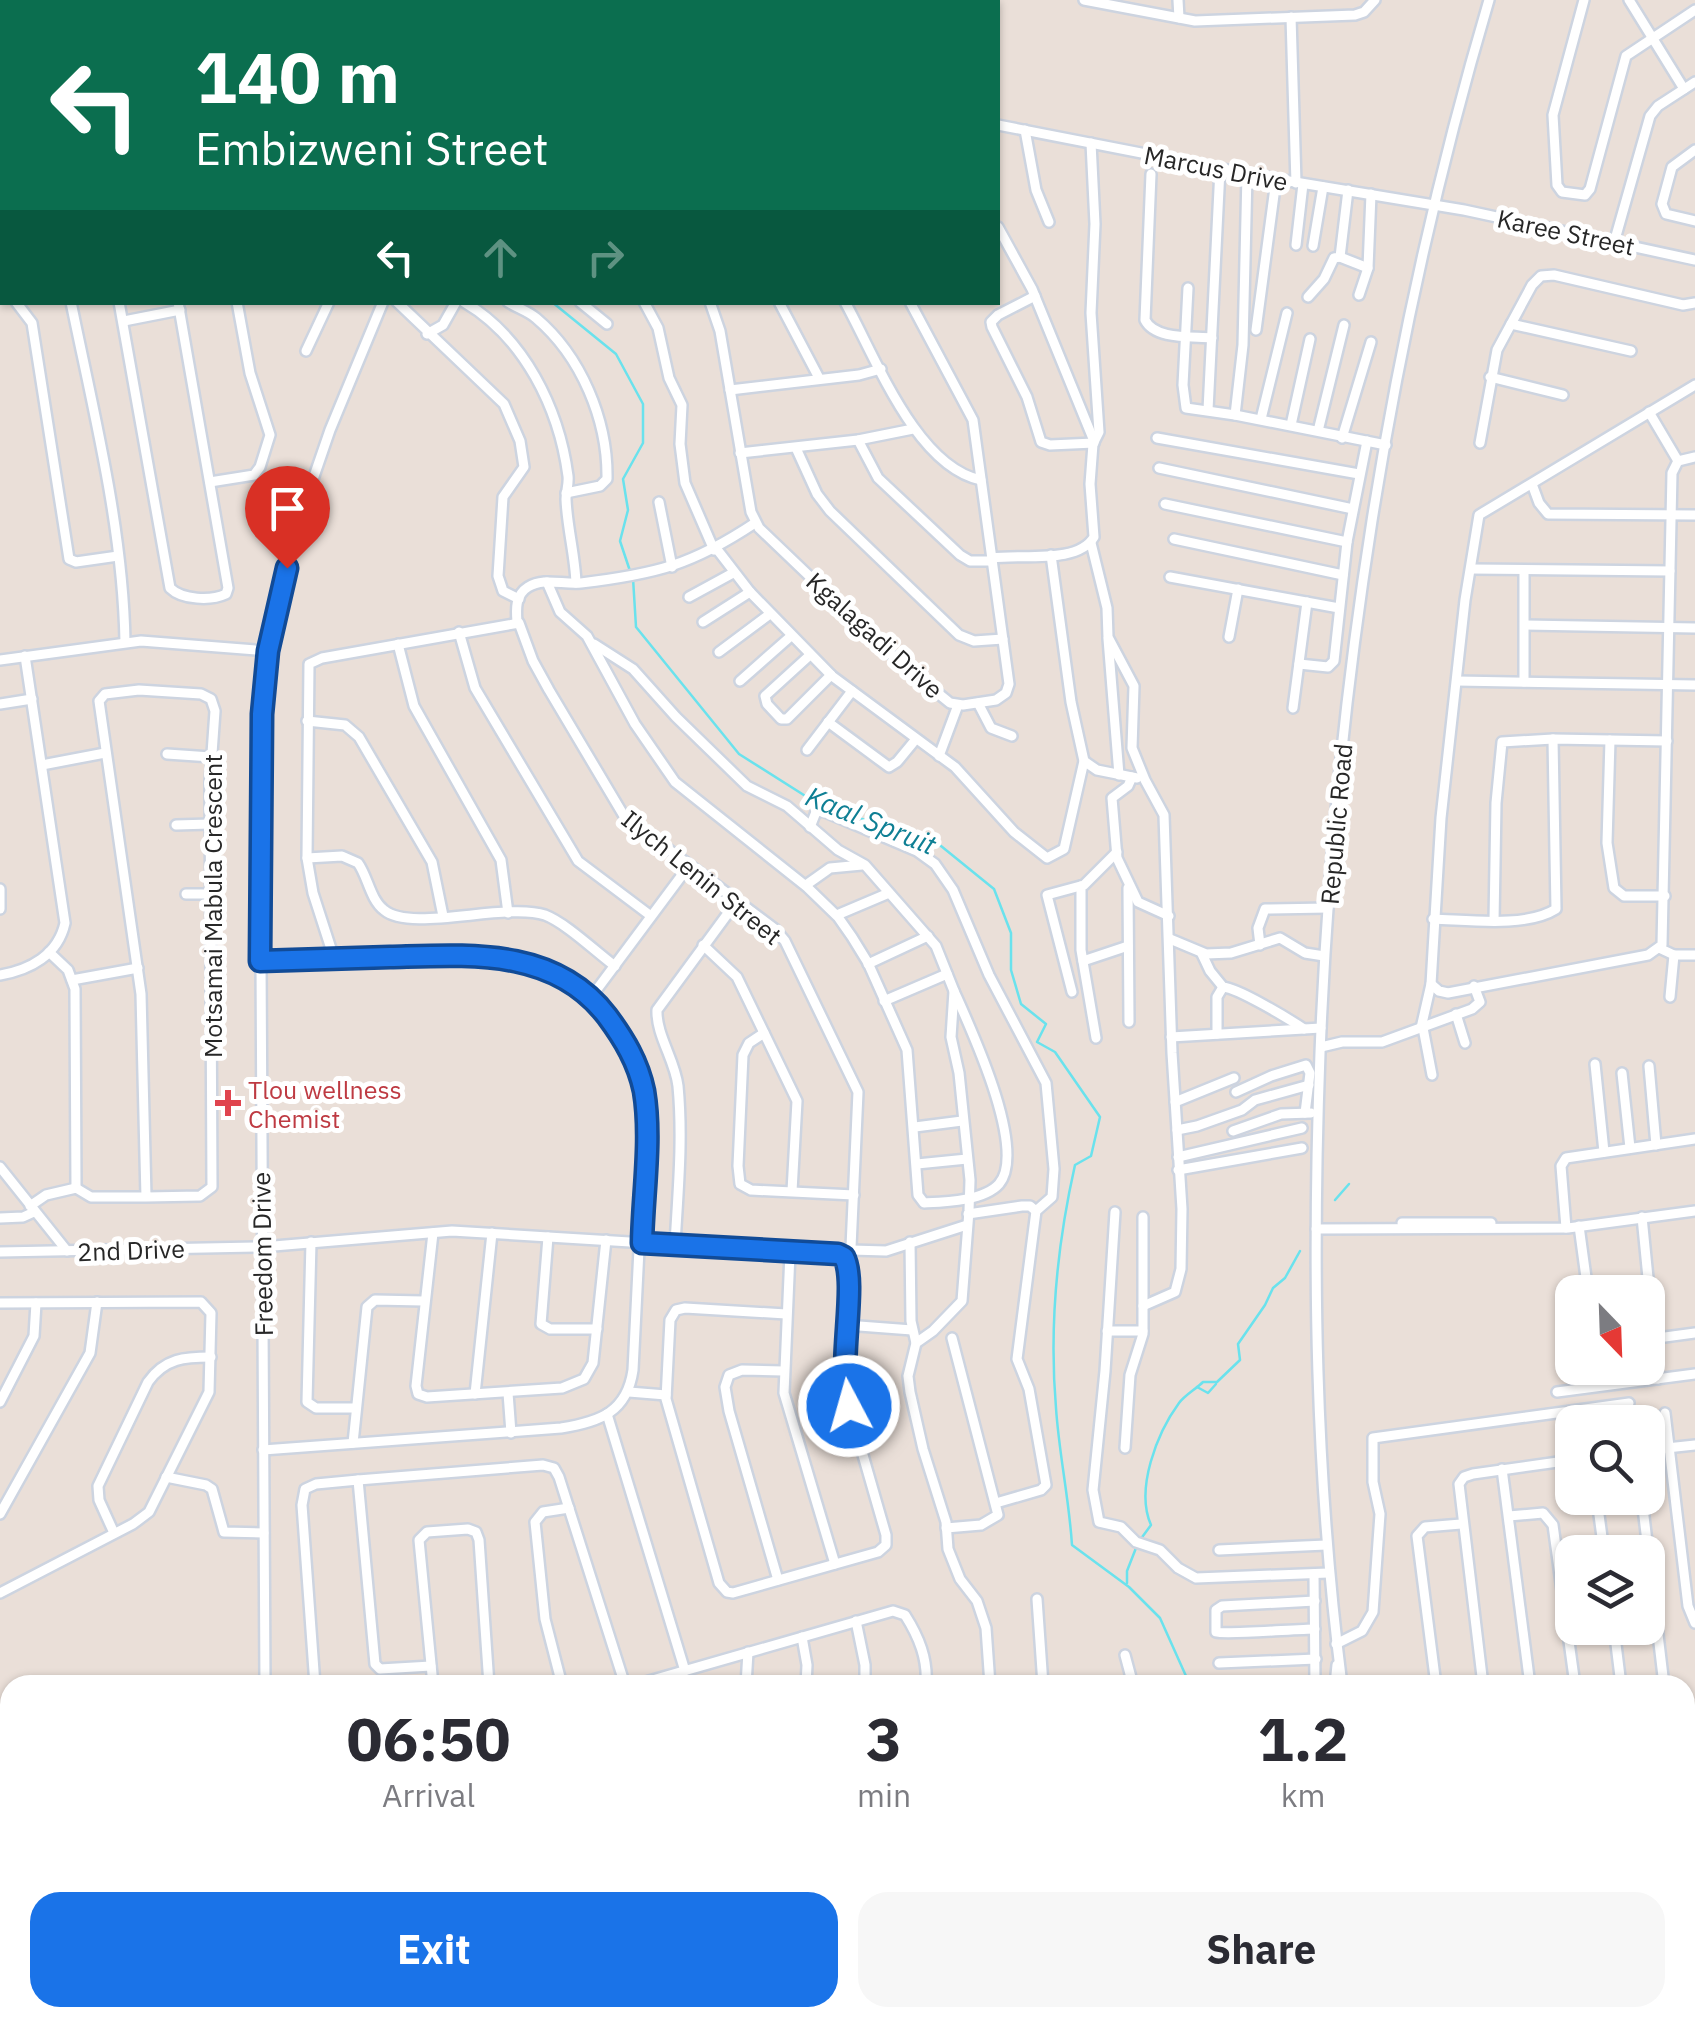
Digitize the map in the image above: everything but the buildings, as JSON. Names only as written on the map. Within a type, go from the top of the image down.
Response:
[{"type":"street","points":[[1084,0],[1195,21],[1360,14],[1375,0]]},
{"type":"street","points":[[1178,0],[1179,18]]},
{"type":"street","name":"Republic Road","points":[[1337,1675],[1315,1356],[1320,1028],[1328,908],[1345,725],[1386,445],[1456,117],[1489,0]]},
{"type":"street","points":[[1584,0],[1552,115],[1557,185],[1562,192],[1577,196],[1588,192],[1626,56],[1695,10]]},
{"type":"street","points":[[1629,0],[1684,89]]},
{"type":"street","points":[[1291,17],[1300,184],[1296,246]]},
{"type":"street","points":[[1614,243],[1650,116],[1658,106],[1695,82]]},
{"type":"street","name":"Marcus Drive","points":[[1000,125],[1276,180],[1436,204]]},
{"type":"street","points":[[1025,130],[1036,190],[1049,222]]},
{"type":"street","points":[[1092,144],[1092,326],[1099,432],[1094,442],[1090,508],[1095,532],[1091,543],[1104,593],[1119,775]]},
{"type":"street","points":[[1695,150],[1672,166],[1662,204],[1664,213],[1695,222]]},
{"type":"street","points":[[1208,410],[1220,169]]},
{"type":"street","points":[[1151,174],[1145,320],[1152,331],[1212,338]]},
{"type":"street","points":[[1235,414],[1243,345],[1247,174]]},
{"type":"street","points":[[1256,330],[1276,180]]},
{"type":"street","points":[[1314,246],[1323,186]]},
{"type":"street","points":[[1340,256],[1348,190]]},
{"type":"street","points":[[1359,295],[1368,268],[1371,194]]},
{"type":"street","name":"Karee Street","points":[[1436,204],[1695,260]]},
{"type":"street","points":[[1000,231],[1036,296],[1094,442]]},
{"type":"street","points":[[1308,297],[1335,257],[1368,268]]},
{"type":"street","points":[[1480,442],[1496,350],[1535,280],[1544,274],[1684,305],[1695,303]]},
{"type":"street","points":[[1188,288],[1186,408],[1235,414],[1386,445]]},
{"type":"street","points":[[1036,296],[993,318],[992,327],[1027,397],[1041,442],[1094,442]]},
{"type":"street","points":[[18,305],[32,323],[69,558],[76,562],[118,556]]},
{"type":"street","points":[[73,305],[118,556],[124,642]]},
{"type":"street","points":[[121,305],[169,585],[180,596],[218,598],[228,592],[179,306],[124,321]]},
{"type":"street","points":[[210,482],[254,476],[270,438],[250,373],[239,305]]},
{"type":"street","points":[[306,351],[327,305]]},
{"type":"street","name":"Freedom Drive","points":[[265,1675],[260,961],[261,743],[268,651],[314,475],[382,305]]},
{"type":"street","points":[[400,305],[510,413],[520,441],[524,471],[503,497],[498,576],[503,591],[518,599]]},
{"type":"street","points":[[427,334],[443,325],[454,305]]},
{"type":"street","points":[[468,305],[498,326],[542,390],[553,415],[568,479],[566,493],[576,584]]},
{"type":"street","points":[[513,305],[541,323],[582,377],[594,403],[606,454],[606,481],[600,486],[566,493]]},
{"type":"street","points":[[584,305],[607,324]]},
{"type":"street","points":[[646,305],[682,405],[680,444],[687,492],[715,549],[770,614],[831,675],[966,778],[1014,832],[1047,858],[1064,849],[1084,761],[1071,702],[1051,554]]},
{"type":"street","points":[[334,958],[307,858],[306,722],[311,662],[517,622],[518,599],[526,588],[547,582],[576,584],[672,568],[715,549],[755,523],[711,305]]},
{"type":"street","points":[[780,305],[819,378]]},
{"type":"street","points":[[847,305],[912,429],[953,469],[980,480]]},
{"type":"street","name":"Kgalagadi Drive","points":[[755,523],[896,659],[950,703],[1000,699],[1009,687],[972,416],[912,306]]},
{"type":"street","points":[[1262,420],[1287,313]]},
{"type":"street","points":[[1511,324],[1630,351]]},
{"type":"street","points":[[1318,431],[1344,325]]},
{"type":"street","points":[[1291,425],[1310,339]]},
{"type":"street","points":[[1342,438],[1371,342]]},
{"type":"street","points":[[730,390],[882,369]]},
{"type":"street","points":[[1490,377],[1563,395]]},
{"type":"street","points":[[1073,388],[1096,380]]},
{"type":"street","points":[[1432,1076],[1422,1028],[1431,984],[1441,818],[1480,514],[1695,385]]},
{"type":"street","points":[[1649,412],[1678,461]]},
{"type":"street","points":[[740,453],[858,440],[912,429]]},
{"type":"street","points":[[1157,438],[1360,474]]},
{"type":"street","points":[[858,440],[878,478],[970,561],[1073,554],[1091,543]]},
{"type":"street","points":[[1299,664],[1332,666],[1347,542],[1367,442]]},
{"type":"street","points":[[796,448],[813,486],[830,511],[960,635],[974,642],[1003,639]]},
{"type":"street","points":[[1431,984],[1444,993],[1648,955],[1659,948],[1664,935],[1672,470],[1678,461],[1695,457]]},
{"type":"street","points":[[1159,468],[1353,509]]},
{"type":"street","points":[[1532,484],[1548,514],[1695,515]]},
{"type":"street","points":[[659,502],[672,568]]},
{"type":"street","points":[[1165,504],[1347,542]]},
{"type":"street","points":[[1174,540],[1343,575]]},
{"type":"street","points":[[1470,569],[1670,571]]},
{"type":"street","points":[[1524,570],[1524,682]]},
{"type":"street","points":[[688,597],[733,572]]},
{"type":"street","points":[[1170,577],[1339,608]]},
{"type":"street","points":[[547,582],[560,612],[591,642],[633,668],[676,717],[747,786],[779,800],[838,850],[865,864],[935,944],[988,1072],[1007,1144],[1000,1183],[970,1197],[922,1202],[918,1195],[908,1050],[868,964],[837,915],[806,885],[676,782],[636,724],[591,642]]},
{"type":"street","points":[[1229,637],[1238,589]]},
{"type":"street","points":[[703,622],[750,592]]},
{"type":"street","points":[[1293,708],[1307,602]]},
{"type":"street","points":[[719,652],[770,614]]},
{"type":"street","name":"Ilych Lenin Street","points":[[517,622],[544,682],[619,810],[634,826],[782,937],[856,1084],[859,1097],[844,1389],[886,1545],[878,1552],[835,1564]]},
{"type":"street","points":[[1525,625],[1695,628]]},
{"type":"street","points":[[459,632],[474,688],[579,862],[651,916]]},
{"type":"street","points":[[740,681],[791,636]]},
{"type":"street","points":[[1108,637],[1134,686],[1132,745],[1144,780],[1164,815],[1171,1037],[1182,1209],[1180,1284],[1172,1295],[1143,1306]]},
{"type":"street","points":[[0,660],[156,640],[268,651]]},
{"type":"street","points":[[398,644],[414,706],[501,860],[508,913]]},
{"type":"street","points":[[810,655],[765,696],[781,719],[792,715],[831,675]]},
{"type":"street","points":[[0,975],[29,968],[49,952],[62,935],[66,918],[25,656]]},
{"type":"street","points":[[1458,681],[1695,685]]},
{"type":"street","name":"Motsamai Mabula Crescent","points":[[140,690],[201,694],[211,699],[215,712],[212,757],[212,1187],[200,1196],[146,1197],[142,1003],[100,698],[112,692],[140,690]]},
{"type":"street","points":[[807,750],[852,691]]},
{"type":"street","points":[[0,704],[32,700]]},
{"type":"street","points":[[978,703],[991,728],[1012,736]]},
{"type":"street","points":[[939,756],[958,705]]},
{"type":"street","points":[[306,722],[345,725],[359,737],[432,862],[443,916]]},
{"type":"street","points":[[828,722],[889,767],[898,762],[916,738]]},
{"type":"street","points":[[1433,919],[1494,921],[1554,912],[1558,906],[1553,847],[1553,739]]},
{"type":"street","points":[[1494,921],[1500,745],[1506,740],[1553,739],[1667,742]]},
{"type":"street","points":[[1610,740],[1607,844],[1614,888],[1624,896],[1665,896]]},
{"type":"street","points":[[42,764],[105,753]]},
{"type":"street","points":[[167,754],[212,757]]},
{"type":"street","points":[[1084,761],[1092,768],[1144,780]]},
{"type":"street","points":[[1132,777],[1128,786],[1112,798],[1117,852],[1128,885],[1141,905],[1169,916]]},
{"type":"street","points":[[810,827],[816,812],[823,811],[917,851],[936,864],[948,881],[989,975],[1046,1083],[1054,1169],[1052,1197],[1036,1211],[1017,1356],[1029,1389],[1046,1486],[996,1503]]},
{"type":"street","points":[[176,825],[210,824]]},
{"type":"street","points":[[1072,992],[1047,896],[1080,886],[1117,852]]},
{"type":"street","points":[[307,858],[342,856],[358,863],[377,902],[388,914],[413,919],[508,913],[548,916],[614,966]]},
{"type":"street","points":[[806,885],[830,868],[865,864]]},
{"type":"street","points":[[592,996],[688,867]]},
{"type":"street","points":[[1128,885],[1129,1022]]},
{"type":"street","points":[[1080,886],[1084,963],[1096,1038]]},
{"type":"street","points":[[0,889],[0,910]]},
{"type":"street","points":[[837,915],[888,892]]},
{"type":"street","points":[[186,894],[211,894]]},
{"type":"street","points":[[675,1244],[681,1144],[678,1082],[657,1014],[660,1002],[737,901]]},
{"type":"street","points":[[1260,945],[1258,928],[1265,909],[1328,908]]},
{"type":"street","points":[[868,964],[928,936]]},
{"type":"street","points":[[1170,938],[1202,954],[1231,953],[1280,938],[1304,954],[1324,956]]},
{"type":"street","points":[[703,945],[734,973],[798,1103],[792,1192]]},
{"type":"street","points":[[1066,970],[1128,946]]},
{"type":"street","points":[[1659,948],[1674,955],[1695,955]]},
{"type":"street","points":[[49,952],[72,980],[76,1188]]},
{"type":"street","points":[[1202,954],[1223,987]]},
{"type":"street","points":[[1670,996],[1674,955]]},
{"type":"street","points":[[260,961],[500,957],[549,972],[592,996],[628,1046],[643,1087],[646,1118],[633,1370],[629,1392],[607,1414],[574,1426],[511,1433],[264,1450]]},
{"type":"street","points":[[72,980],[138,968]]},
{"type":"street","points":[[884,1001],[948,974]]},
{"type":"street","points":[[1321,1047],[1342,1042],[1374,1044],[1422,1028],[1479,1004],[1474,986]]},
{"type":"street","points":[[1223,987],[1277,1010],[1304,1029]]},
{"type":"street","points":[[1216,1034],[1217,996],[1223,987]]},
{"type":"street","points":[[916,1343],[962,1300],[970,1197],[959,1073],[951,1036],[954,991]]},
{"type":"street","points":[[1456,1014],[1465,1042]]},
{"type":"street","points":[[1171,1037],[1320,1028]]},
{"type":"street","points":[[764,1033],[749,1043],[743,1054],[738,1180],[748,1190],[854,1196]]},
{"type":"street","points":[[1595,1064],[1604,1152]]},
{"type":"street","points":[[1236,1092],[1305,1065],[1309,1069],[1309,1084],[1305,1113]]},
{"type":"street","points":[[1649,1066],[1656,1145]]},
{"type":"street","points":[[1622,1073],[1630,1148]]},
{"type":"street","points":[[1175,1102],[1234,1078]]},
{"type":"street","points":[[1177,1130],[1309,1084]]},
{"type":"street","points":[[1233,1131],[1270,1116],[1318,1114]]},
{"type":"street","points":[[915,1128],[962,1121]]},
{"type":"street","points":[[1178,1157],[1302,1128]]},
{"type":"street","points":[[1566,1225],[1562,1163],[1572,1157],[1695,1139]]},
{"type":"street","points":[[1178,1170],[1302,1148]]},
{"type":"street","points":[[916,1164],[967,1158]]},
{"type":"street","points":[[0,1167],[5,1180],[67,1252]]},
{"type":"street","points":[[0,1218],[23,1217],[46,1195],[76,1188],[91,1197],[146,1197]]},
{"type":"street","name":"2nd Drive","points":[[0,1252],[262,1247],[433,1232],[848,1257],[886,1252],[967,1220],[1022,1206],[1036,1211]]},
{"type":"street","points":[[1316,1226],[1424,1221],[1566,1225],[1695,1211]]},
{"type":"street","points":[[1115,1212],[1092,1490],[1100,1523],[1121,1526],[1136,1542],[1160,1550],[1178,1568],[1196,1578],[1328,1573]]},
{"type":"street","points":[[1125,1448],[1130,1374],[1143,1331],[1142,1217]]},
{"type":"street","points":[[1642,1217],[1646,1275]]},
{"type":"street","points":[[1582,1224],[1586,1275]]},
{"type":"street","points":[[433,1232],[416,1386],[418,1394],[427,1397],[562,1388],[584,1379],[593,1363],[606,1240]]},
{"type":"street","points":[[475,1394],[492,1233]]},
{"type":"street","points":[[548,1236],[541,1324],[550,1329],[597,1329]]},
{"type":"street","points":[[310,1242],[307,1402],[316,1408],[355,1408]]},
{"type":"street","points":[[910,1242],[912,1330],[916,1343],[908,1382],[948,1549],[960,1579],[977,1601],[986,1628],[989,1675]]},
{"type":"street","points":[[786,1314],[688,1308],[676,1310],[670,1320],[666,1395],[720,1583],[727,1592],[835,1564],[786,1401],[783,1372],[790,1253]]},
{"type":"street","points":[[353,1443],[367,1306],[375,1300],[423,1301]]},
{"type":"street","points":[[0,1514],[90,1352],[97,1302]]},
{"type":"street","points":[[0,1402],[34,1336],[36,1303]]},
{"type":"street","points":[[0,1304],[204,1304],[210,1313],[212,1357],[207,1400],[148,1512],[0,1593]]},
{"type":"street","points":[[846,1325],[912,1330]]},
{"type":"street","points":[[1108,1331],[1143,1331]]},
{"type":"street","points":[[1665,1337],[1695,1333]]},
{"type":"street","points":[[946,1528],[981,1525],[996,1519],[996,1503],[952,1338]]},
{"type":"street","points":[[114,1533],[99,1500],[98,1486],[148,1382],[175,1360],[212,1357]]},
{"type":"street","points":[[778,1580],[728,1411],[724,1384],[729,1374],[739,1370],[783,1372]]},
{"type":"street","points":[[1665,1378],[1695,1374]]},
{"type":"street","points":[[1557,1392],[1611,1385]]},
{"type":"street","points":[[508,1392],[511,1433]]},
{"type":"street","points":[[629,1392],[666,1395]]},
{"type":"street","points":[[1336,1644],[1362,1631],[1373,1612],[1380,1514],[1373,1482],[1372,1438],[1629,1403]]},
{"type":"street","points":[[1101,1407],[1127,1407]]},
{"type":"street","points":[[1665,1413],[1688,1606],[1695,1623]]},
{"type":"street","points":[[607,1414],[682,1675]]},
{"type":"street","points":[[1665,1447],[1695,1444]]},
{"type":"street","points":[[1481,1675],[1458,1488],[1467,1475],[1555,1462]]},
{"type":"street","points":[[314,1675],[302,1493],[316,1484],[549,1466],[559,1477],[622,1675]]},
{"type":"street","points":[[1502,1469],[1529,1675]]},
{"type":"street","points":[[166,1477],[206,1484],[212,1489],[224,1532],[264,1533]]},
{"type":"street","points":[[358,1480],[374,1664],[380,1669],[431,1666]]},
{"type":"street","points":[[560,1675],[546,1619],[534,1522],[543,1512],[568,1508]]},
{"type":"street","points":[[1509,1516],[1543,1513],[1553,1524],[1573,1675]]},
{"type":"street","points":[[1644,1515],[1663,1675]]},
{"type":"street","points":[[1435,1675],[1418,1536],[1426,1528],[1462,1524]]},
{"type":"street","points":[[432,1675],[419,1540],[427,1532],[473,1530],[479,1540],[488,1675]]},
{"type":"street","points":[[1218,1550],[1326,1545]]},
{"type":"street","points":[[1314,1574],[1315,1675]]},
{"type":"street","points":[[1037,1599],[1042,1675]]},
{"type":"street","points":[[1315,1601],[1222,1606],[1216,1610],[1214,1625],[1216,1632],[1222,1634],[1315,1628]]},
{"type":"street","points":[[671,1675],[886,1612],[903,1613],[925,1657],[926,1675]]},
{"type":"street","points":[[856,1621],[865,1675]]},
{"type":"street","points":[[802,1637],[806,1675]]},
{"type":"street","points":[[1616,1645],[1620,1675]]},
{"type":"street","points":[[747,1675],[748,1652]]},
{"type":"street","points":[[1125,1655],[1130,1675]]},
{"type":"street","points":[[1219,1664],[1336,1666]]},
{"type":"waterway","name":"Kaal Spruit","points":[[556,305],[616,354],[643,404],[643,443],[623,479],[628,510],[620,541],[630,571]]},
{"type":"waterway","name":"Kaal Spruit","points":[[633,578],[636,627],[739,754],[818,804],[941,846],[994,889],[1011,933],[1011,970],[1021,1004],[1046,1024],[1037,1042],[1055,1052],[1100,1117],[1091,1156],[1075,1165],[1056,1286],[1054,1377],[1072,1545],[1129,1587],[1160,1618],[1186,1675]]},
{"type":"waterway","points":[[1335,1200],[1349,1184]]},
{"type":"waterway","points":[[1140,1540],[1151,1525],[1147,1478],[1156,1445],[1171,1415],[1181,1400],[1203,1382],[1217,1382],[1240,1360],[1238,1344],[1300,1251]]},
{"type":"waterway","points":[[1197,1387],[1208,1393],[1216,1384]]},
{"type":"waterway","points":[[1127,1583],[1136,1548]]},
{"type":"place","name":"Tlou wellness Chemist","points":[[228,1103]]},
{"type":"route","points":[[287,568],[268,651],[262,714],[260,961],[500,957],[568,980],[592,996],[628,1046],[643,1087],[646,1118],[642,1243],[844,1257],[849,1274],[843,1376],[849,1406]]}]
